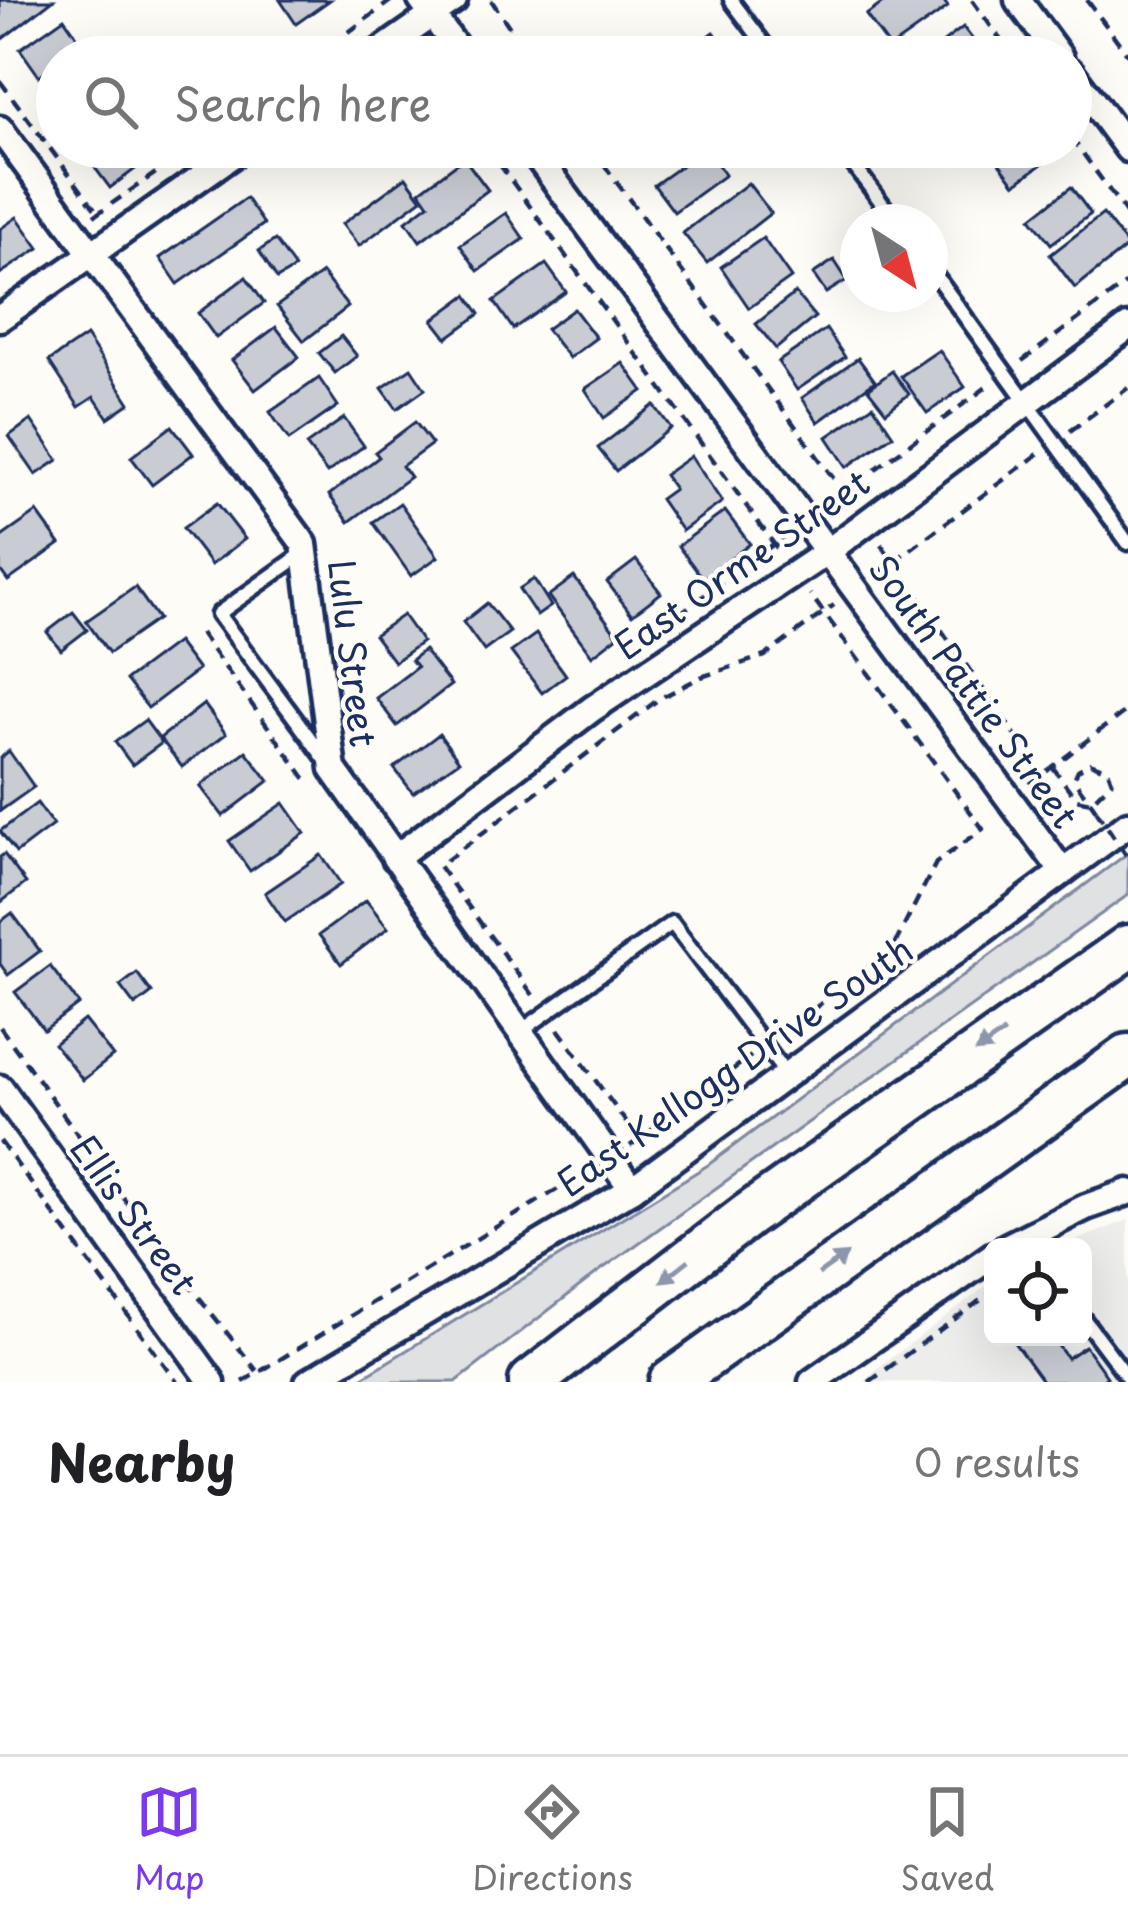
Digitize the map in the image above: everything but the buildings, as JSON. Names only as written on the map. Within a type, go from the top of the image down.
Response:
[{"type":"highway","points":[[532,1382],[748,1214],[1128,943]]},
{"type":"highway","points":[[671,1382],[1128,1056]]},
{"type":"street","points":[[1018,0],[1045,36]]},
{"type":"street","points":[[398,36],[436,5],[453,36]]},
{"type":"street","points":[[1092,99],[1128,148]]},
{"type":"street","name":"Lulu Street","points":[[0,129],[304,544],[333,769],[632,1189]]},
{"type":"street","points":[[0,318],[214,168]]},
{"type":"street","name":"South Pattie Street","points":[[545,168],[1064,872]]},
{"type":"street","name":"East Orme Street","points":[[395,858],[592,709],[827,551],[1128,327]]},
{"type":"street","name":"East Kellogg Drive South","points":[[308,1382],[632,1189],[1128,824]]},
{"type":"street","name":"Ellis Street","points":[[0,1088],[212,1382]]},
{"type":"street","points":[[1032,1238],[1128,1192]]},
{"type":"street","points":[[820,1380],[984,1262]]},
{"type":"lane","points":[[731,0],[758,36]]},
{"type":"lane","points":[[856,168],[883,204]]},
{"type":"lane","points":[[948,292],[1128,543]]},
{"type":"lane","points":[[305,552],[218,614],[333,769]]},
{"type":"lane","points":[[520,1032],[672,922],[787,1076]]},
{"type":"lane","points":[[1092,1330],[1128,1378]]},
{"type":"path","points":[[343,36],[392,0]]},
{"type":"path","points":[[491,0],[516,36]]},
{"type":"path","points":[[972,0],[998,36]]},
{"type":"path","points":[[1087,0],[1128,56]]},
{"type":"path","points":[[0,81],[36,130]]},
{"type":"path","points":[[1092,166],[1128,216]]},
{"type":"path","points":[[64,168],[98,214]]},
{"type":"path","points":[[502,168],[983,830]]},
{"type":"path","points":[[606,168],[1042,772]]},
{"type":"path","points":[[644,640],[1128,282]]},
{"type":"path","points":[[439,866],[659,699],[701,676],[765,656],[1128,388]]},
{"type":"path","points":[[243,1382],[639,1140],[892,950],[936,862],[983,830],[1042,772],[1128,709]]},
{"type":"path","points":[[1091,802],[1112,781],[1101,765],[1090,763],[1074,779],[1128,858]]},
{"type":"path","points":[[1052,766],[1076,800],[1091,802]]},
{"type":"path","points":[[419,840],[639,1140]]},
{"type":"path","points":[[0,1027],[154,1240],[257,1371]]},
{"type":"path","points":[[0,1141],[177,1382]]},
{"type":"path","points":[[872,1381],[984,1298]]},
{"type":"shaded area","points":[[1128,853],[1128,895],[598,1272],[456,1382],[355,1382],[708,1165]]},
{"type":"shaded area","points":[[1128,1220],[1128,1382],[865,1382],[984,1288],[984,1346],[1092,1346],[1092,1238],[1083,1238]]}]
